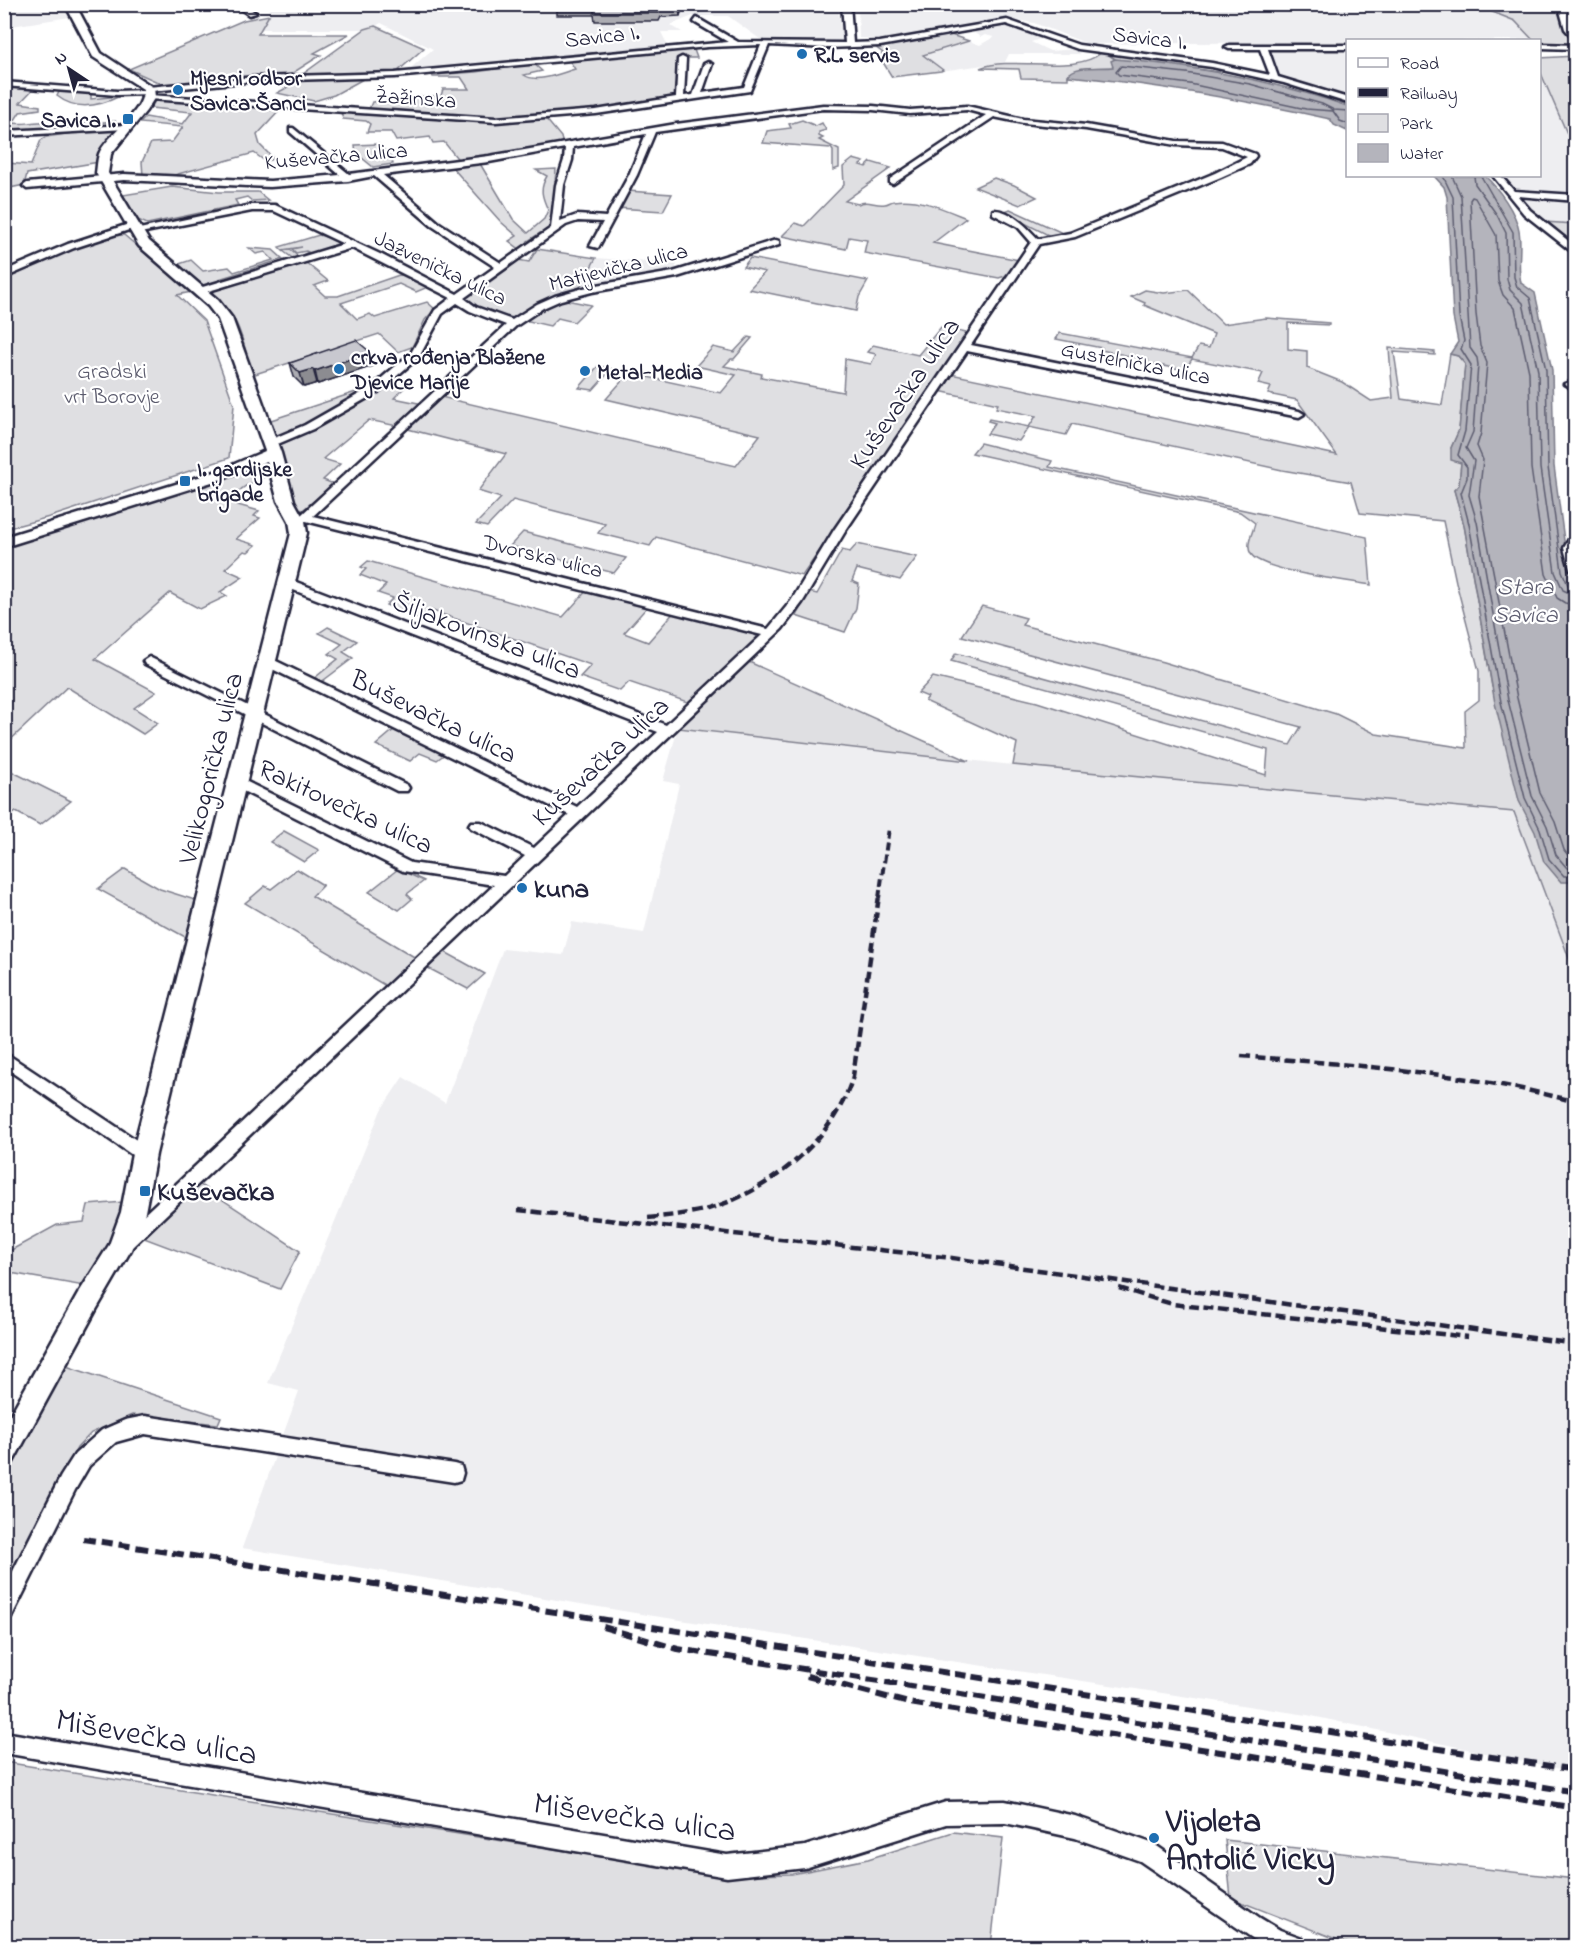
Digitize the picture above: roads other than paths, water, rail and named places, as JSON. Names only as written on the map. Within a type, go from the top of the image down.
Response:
[{"type":"street","points":[[70,4],[97,55],[149,93],[136,117],[105,154],[101,167],[105,179],[134,229],[151,250],[199,291],[218,309],[227,322],[247,387],[271,449],[285,501],[301,519]]},
{"type":"street","points":[[237,4],[252,13]]},
{"type":"street","points":[[846,4],[849,45]]},
{"type":"street","points":[[1561,4],[1569,29],[1575,39]]},
{"type":"street","points":[[698,20],[736,44]]},
{"type":"street","name":"Savica I.","points":[[4,84],[117,93],[149,93],[237,80],[395,75],[667,48],[766,43],[849,45],[892,43],[1007,22],[1078,47],[1212,65],[1275,79],[1346,101]]},
{"type":"street","name":"Žažinska","points":[[149,93],[390,115],[482,120],[579,114],[747,89],[766,43]]},
{"type":"street","points":[[1541,46],[1575,47]]},
{"type":"street","points":[[1228,47],[1346,47]]},
{"type":"street","points":[[1263,47],[1275,79]]},
{"type":"street","points":[[680,98],[682,59]]},
{"type":"street","points":[[697,96],[708,64]]},
{"type":"street","name":"Kuševačka ulica","points":[[27,186],[136,177],[281,184],[348,178],[569,146],[676,126],[807,108],[873,108],[910,112],[967,108],[1023,121],[1093,128],[1176,143],[1222,146],[1240,150],[1252,156],[1247,162],[1218,175],[1072,235],[1036,242],[840,530],[796,603],[771,633],[119,1250]]},
{"type":"street","points":[[893,181],[993,114]]},
{"type":"street","points":[[4,134],[126,127]]},
{"type":"street","points":[[293,130],[348,178]]},
{"type":"street","points":[[594,246],[633,175],[651,132]]},
{"type":"street","points":[[555,228],[560,185],[567,164],[569,146]]},
{"type":"street","points":[[378,175],[435,224],[502,267]]},
{"type":"street","points":[[1498,177],[1527,212],[1575,252]]},
{"type":"street","points":[[1512,193],[1575,198]]},
{"type":"street","name":"Jazvenička ulica","points":[[4,275],[71,246],[134,229],[270,206],[457,298],[481,313],[513,324]]},
{"type":"street","points":[[996,212],[1021,225],[1036,242]]},
{"type":"street","points":[[4,542],[223,474],[271,449],[381,385],[415,355],[438,312],[555,228],[573,218],[607,220]]},
{"type":"street","name":"Matijevička ulica","points":[[301,519],[513,324],[540,306],[558,298],[591,289],[674,275],[776,243]]},
{"type":"street","name":"Jazvenička ulica","points":[[199,291],[351,245]]},
{"type":"street","name":"Gustelnička ulica","points":[[964,347],[1299,414]]},
{"type":"street","name":"Velikogorička ulica","points":[[4,1453],[87,1302],[119,1250],[133,1212],[144,1154],[301,519]]},
{"type":"street","name":"Dvorska ulica","points":[[301,519],[771,633]]},
{"type":"street","points":[[1575,536],[1570,548],[1575,569]]},
{"type":"street","name":"Šiljakovinska ulica","points":[[287,583],[669,731]]},
{"type":"street","points":[[149,661],[402,788]]},
{"type":"street","name":"Buševačka ulica","points":[[267,661],[579,814]]},
{"type":"street","name":"Rakitovečka ulica","points":[[236,782],[408,867],[508,882]]},
{"type":"street","points":[[476,825],[535,855]]},
{"type":"street","points":[[4,1058],[144,1154]]},
{"type":"street","points":[[4,1611],[68,1483],[82,1460],[110,1436],[125,1429],[145,1425],[454,1473]]},
{"type":"street","name":"Miševečka ulica","points":[[4,1742],[727,1866],[805,1857],[946,1813],[1005,1812],[1075,1827],[1146,1852],[1252,1926],[1275,1940],[1294,1947]]},
{"type":"water","points":[[1115,59],[1233,75],[1319,97],[1346,106],[1346,131],[1334,125],[1330,119],[1265,105],[1168,88],[1068,76],[1071,72],[1081,68],[1113,67],[1111,61]]},
{"type":"water","name":"Stara Savica","points":[[1435,177],[1486,177],[1510,208],[1519,231],[1521,283],[1535,293],[1552,370],[1554,466],[1568,570],[1576,589],[1576,882],[1561,882],[1544,862],[1535,832],[1519,801],[1495,703],[1464,525],[1454,490],[1459,485],[1461,463],[1451,460],[1451,448],[1459,430],[1465,364],[1458,356],[1450,354],[1458,342],[1453,317],[1447,197],[1444,187]]},
{"type":"waterway","points":[[1109,55],[1115,59]]},
{"type":"railway","points":[[879,898],[889,828]]},
{"type":"railway","points":[[648,1218],[708,1209],[731,1201],[754,1189],[776,1176],[797,1159],[816,1141],[831,1121],[844,1099],[853,1076],[879,896]]},
{"type":"railway","points":[[1241,1056],[1410,1071],[1493,1083],[1576,1102]]},
{"type":"railway","points":[[518,1210],[952,1258],[1576,1344]]},
{"type":"railway","points":[[1119,1288],[1172,1304],[1468,1337]]},
{"type":"railway","points":[[83,1539],[1576,1770]]},
{"type":"railway","points":[[603,1627],[678,1649],[1576,1792]]},
{"type":"railway","points":[[807,1676],[909,1703],[1576,1808]]},
{"type":"place","name":"R.L. servis","points":[[802,54]]},
{"type":"place","name":"Mjesni odbor Savica Šanci","points":[[178,90]]},
{"type":"place","name":"Savica I.","points":[[128,119]]},
{"type":"place","name":"crkva rođenja Blažene Djevice Marije","points":[[339,369]]},
{"type":"place","name":"Metal-Media","points":[[585,371]]},
{"type":"place","name":"I. gardijske brigade","points":[[185,481]]},
{"type":"place","name":"kuna","points":[[522,888]]},
{"type":"place","name":"Kuševačka","points":[[145,1191]]},
{"type":"place","name":"Vijoleta Antolić Vicky","points":[[1154,1838]]},
{"type":"park label","name":"Gradski vrt Borovje","points":[[112,382]]}]
